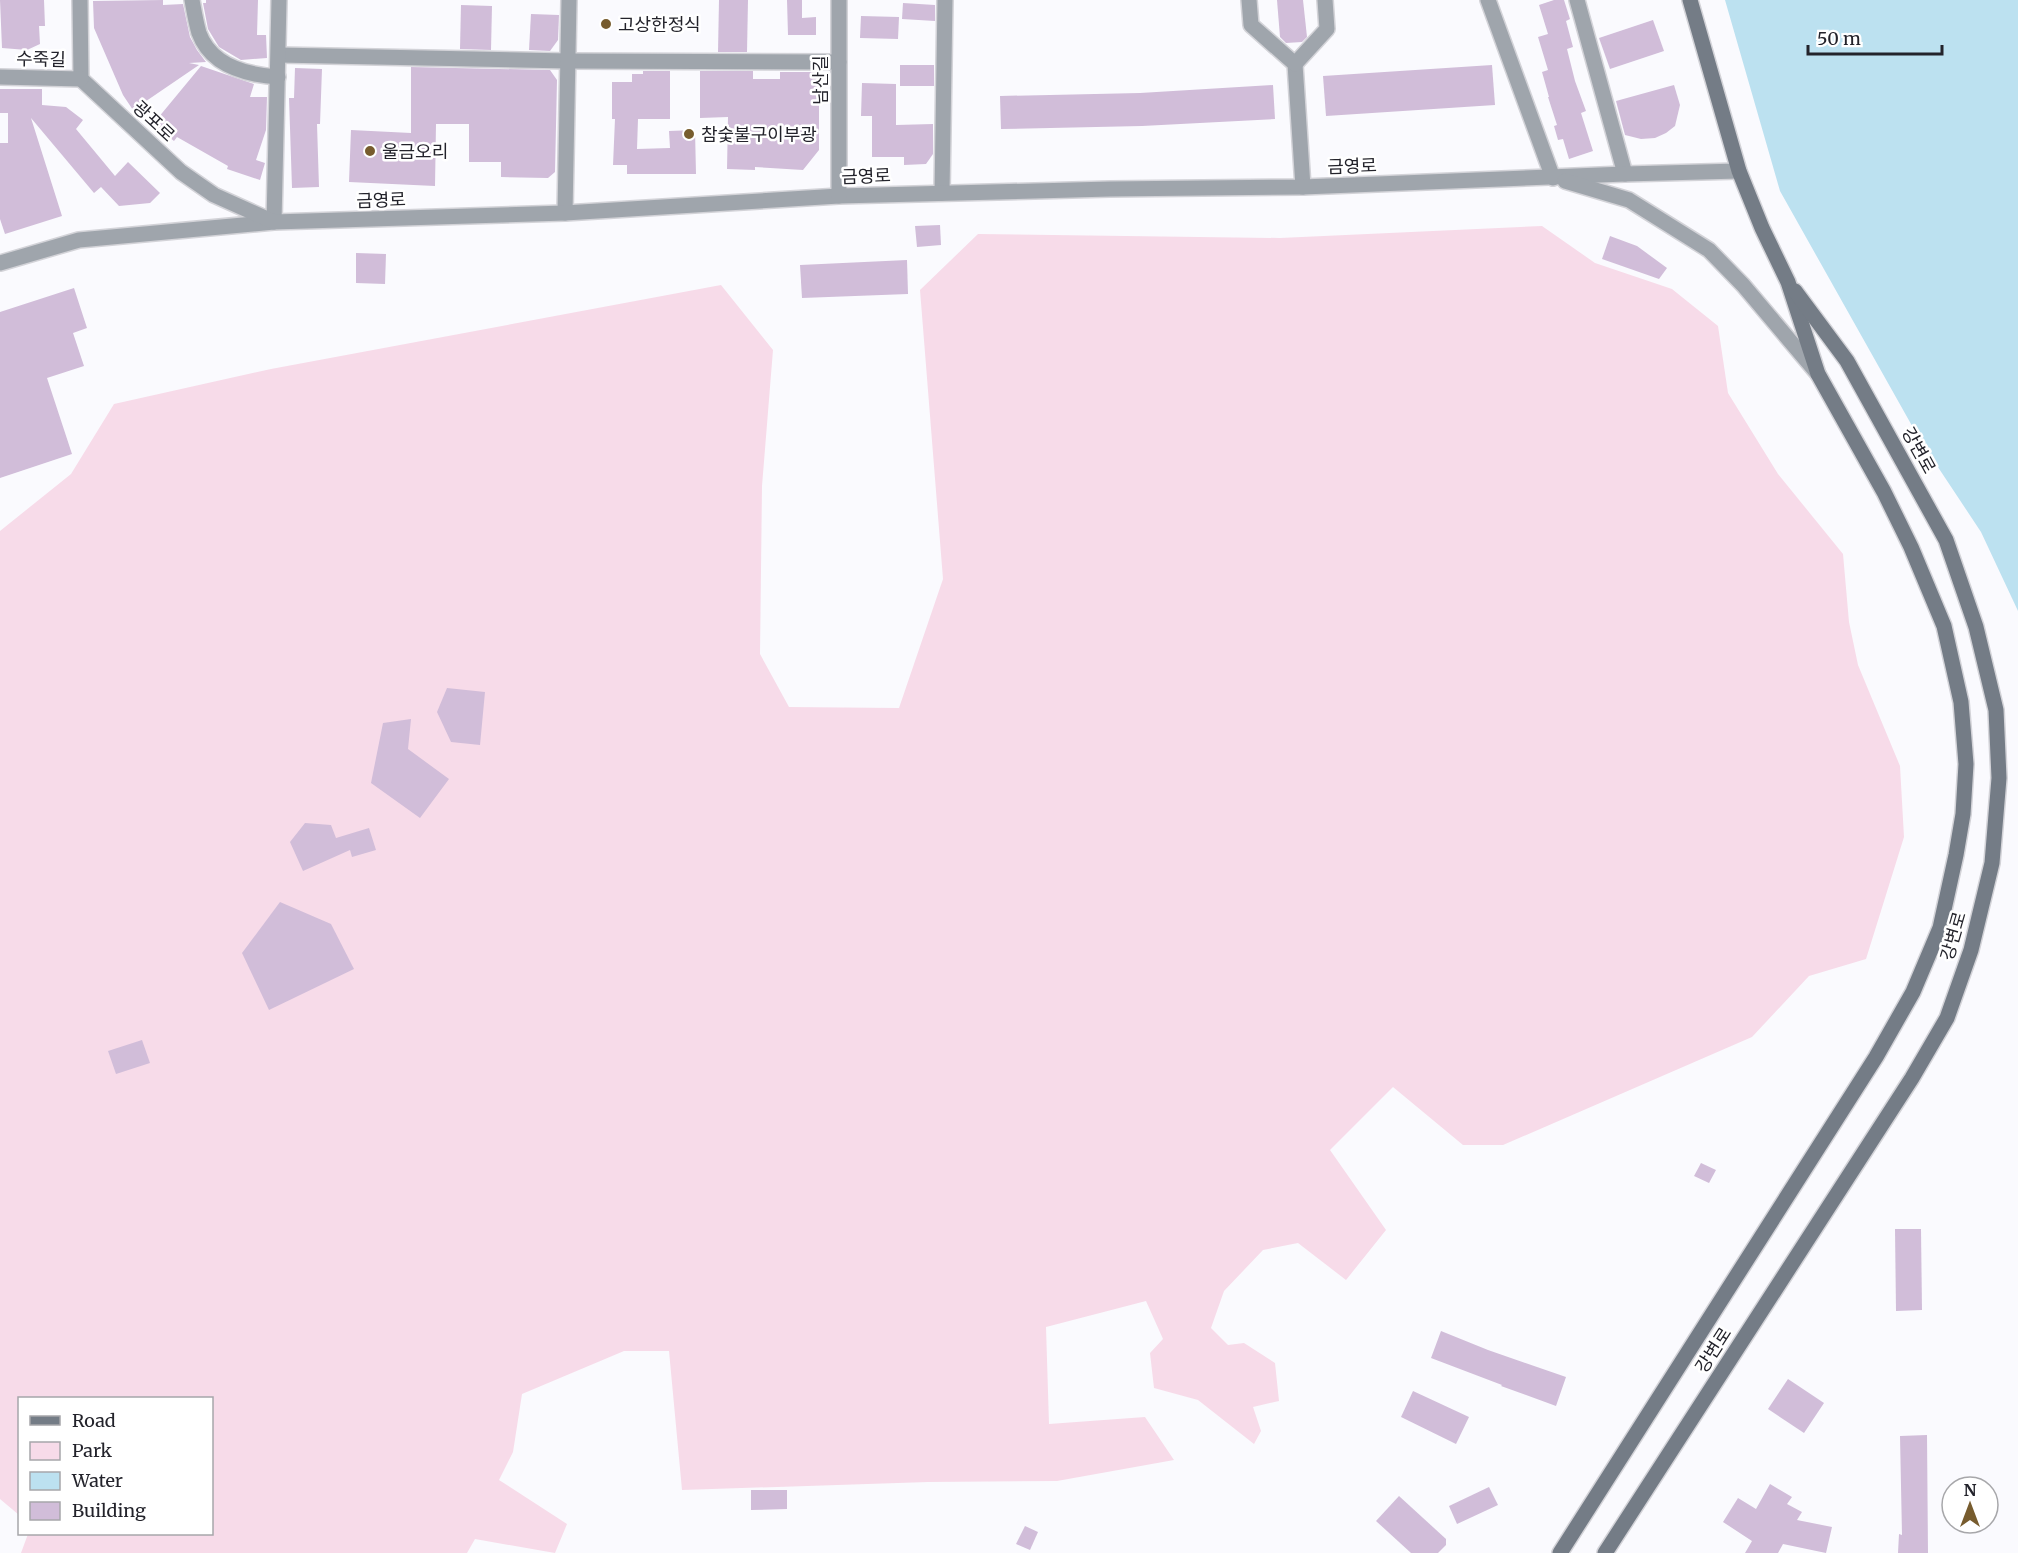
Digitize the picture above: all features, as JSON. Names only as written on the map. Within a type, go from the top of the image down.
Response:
[{"type":"main road","name":"강변로","points":[[1560,1553],[1876,1058],[1913,992],[1940,928],[1963,814],[1966,764],[1961,702],[1944,626],[1902,529],[1818,374],[1788,282],[1762,228],[1739,171],[1690,0]]},
{"type":"main road","name":"강변로","points":[[1605,1553],[1912,1078],[1947,1018],[1971,950],[1992,863],[1999,778],[1996,710],[1976,627],[1946,540],[1847,361],[1788,282]]},
{"type":"street","points":[[80,0],[81,79]]},
{"type":"street","points":[[192,0],[200,34],[209,51],[230,67],[257,76],[278,77]]},
{"type":"street","points":[[274,222],[279,0]]},
{"type":"street","points":[[565,213],[568,0]]},
{"type":"street","name":"남산길","points":[[839,196],[840,0]]},
{"type":"street","points":[[942,193],[945,0]]},
{"type":"street","points":[[1249,0],[1251,25],[1295,64],[1303,188]]},
{"type":"street","points":[[1295,64],[1327,29],[1325,0]]},
{"type":"street","points":[[1488,0],[1553,178],[1629,200],[1709,250],[1743,285],[1818,374]]},
{"type":"street","points":[[1576,0],[1625,174]]},
{"type":"street","points":[[279,55],[568,61],[839,62]]},
{"type":"street","name":"수죽길","points":[[0,77],[81,79]]},
{"type":"street","name":"광포로","points":[[81,79],[181,172],[214,195],[274,222]]},
{"type":"street","name":"금영로","points":[[0,263],[79,240],[274,222],[565,213],[839,196],[1303,188],[1739,171]]},
{"type":"green space","points":[[1542,226],[1595,263],[1672,289],[1718,326],[1728,393],[1778,474],[1843,554],[1849,622],[1858,665],[1900,766],[1904,837],[1866,959],[1809,976],[1752,1037],[1503,1145],[1463,1145],[1393,1087],[1330,1150],[1386,1230],[1346,1280],[1298,1243],[1263,1250],[1224,1291],[1211,1328],[1228,1345],[1244,1343],[1275,1363],[1279,1401],[1253,1407],[1261,1431],[1254,1444],[1198,1400],[1154,1388],[1150,1353],[1163,1339],[1146,1301],[1046,1327],[1049,1424],[1145,1417],[1174,1460],[1057,1481],[928,1482],[682,1490],[669,1351],[624,1351],[522,1394],[513,1452],[499,1480],[567,1524],[555,1553],[475,1539],[467,1553],[21,1553],[28,1535],[213,1535],[213,1397],[18,1397],[18,1514],[0,1499],[0,531],[71,474],[114,404],[271,369],[721,285],[773,350],[762,486],[760,654],[789,707],[899,708],[943,579],[920,290],[978,234],[1280,238]]},
{"type":"water","points":[[1725,0],[2018,0],[2018,611],[1981,532],[1920,440],[1780,191]]},
{"type":"building","points":[[0,0],[44,0],[45,26],[39,26],[40,44],[27,50],[2,48]]},
{"type":"building","points":[[163,0],[163,5],[183,4],[190,37],[206,62],[189,63],[199,65],[133,110],[123,95],[94,28],[93,1]]},
{"type":"building","points":[[206,0],[258,0],[257,35],[266,35],[267,58],[241,60],[219,47],[208,29],[203,3],[206,3]]},
{"type":"building","points":[[719,0],[748,0],[747,52],[718,52]]},
{"type":"building","points":[[787,0],[802,0],[802,18],[816,17],[816,35],[788,35]]},
{"type":"building","points":[[1277,0],[1303,0],[1307,37],[1302,42],[1286,43],[1280,37]]},
{"type":"building","points":[[1554,0],[1564,0],[1570,19],[1566,21],[1573,47],[1567,49],[1586,111],[1581,113],[1593,151],[1569,159],[1563,139],[1558,140],[1554,126],[1557,125],[1542,72],[1548,70],[1538,37],[1548,34],[1539,5]]},
{"type":"building","points":[[903,3],[935,5],[935,21],[902,19]]},
{"type":"building","points":[[461,5],[492,6],[491,50],[460,49]]},
{"type":"building","points":[[531,14],[559,15],[558,40],[550,51],[529,50]]},
{"type":"building","points":[[861,16],[899,17],[898,39],[860,38]]},
{"type":"building","points":[[1653,20],[1664,51],[1610,69],[1599,38]]},
{"type":"building","points":[[900,65],[934,65],[934,86],[900,86]]},
{"type":"building","points":[[1492,65],[1495,105],[1326,116],[1323,76]]},
{"type":"building","points":[[201,66],[254,84],[250,97],[267,97],[266,130],[256,160],[265,163],[260,180],[227,169],[228,166],[177,137],[174,141],[153,124]]},
{"type":"building","points":[[411,67],[550,70],[557,80],[555,172],[548,178],[501,177],[501,162],[469,162],[469,124],[436,124],[435,186],[349,182],[351,130],[411,133]]},
{"type":"building","points":[[295,68],[322,69],[320,124],[317,124],[319,187],[292,188],[289,98],[294,98]]},
{"type":"building","points":[[643,71],[670,71],[670,119],[638,119],[637,149],[670,148],[669,131],[695,130],[696,174],[627,174],[627,165],[613,165],[615,119],[612,119],[612,82],[632,82],[632,74],[643,74]]},
{"type":"building","points":[[700,71],[753,71],[753,79],[780,79],[780,72],[819,72],[819,150],[803,170],[755,167],[755,170],[727,169],[728,117],[700,118]]},
{"type":"building","points":[[862,83],[896,84],[896,125],[933,124],[933,154],[926,164],[904,165],[904,157],[872,157],[872,116],[861,116]]},
{"type":"building","points":[[1273,85],[1275,119],[1142,126],[1001,129],[1000,96],[1140,93]]},
{"type":"building","points":[[1674,85],[1680,105],[1675,126],[1655,138],[1641,139],[1625,135],[1616,101]]},
{"type":"building","points":[[0,89],[42,89],[42,105],[66,107],[83,120],[76,129],[115,176],[128,162],[160,193],[150,203],[119,206],[101,187],[94,193],[31,118],[62,216],[5,234],[0,219],[0,143],[8,143],[8,113],[0,113]]},
{"type":"building","points":[[940,225],[941,245],[917,247],[915,226]]},
{"type":"building","points":[[1610,236],[1637,246],[1667,268],[1659,279],[1602,259]]},
{"type":"building","points":[[356,253],[386,254],[385,284],[356,283]]},
{"type":"building","points":[[907,260],[908,294],[802,298],[800,265]]},
{"type":"building","points":[[74,288],[87,328],[73,333],[84,366],[47,378],[72,454],[0,478],[0,312]]},
{"type":"building","points":[[447,688],[485,692],[480,745],[451,742],[437,712]]},
{"type":"building","points":[[411,719],[408,749],[449,779],[420,818],[371,783],[383,723]]},
{"type":"building","points":[[305,823],[331,825],[336,838],[369,828],[376,850],[352,857],[350,850],[303,871],[290,842]]},
{"type":"building","points":[[280,902],[331,924],[354,969],[269,1010],[242,953]]},
{"type":"building","points":[[142,1040],[150,1063],[116,1074],[108,1051]]},
{"type":"building","points":[[1701,1163],[1716,1170],[1709,1183],[1694,1176]]},
{"type":"building","points":[[1895,1229],[1921,1229],[1922,1310],[1896,1311]]},
{"type":"building","points":[[1441,1331],[1566,1377],[1556,1406],[1431,1358]]},
{"type":"building","points":[[1788,1379],[1824,1403],[1804,1433],[1768,1409]]},
{"type":"building","points":[[1413,1391],[1469,1417],[1456,1444],[1401,1417]]},
{"type":"building","points":[[1927,1435],[1928,1553],[1898,1553],[1899,1534],[1902,1535],[1900,1436]]},
{"type":"building","points":[[1770,1484],[1792,1497],[1787,1504],[1802,1512],[1797,1520],[1832,1527],[1826,1553],[1783,1544],[1778,1553],[1745,1553],[1752,1541],[1723,1522],[1738,1498],[1756,1509]]},
{"type":"building","points":[[1489,1487],[1498,1505],[1457,1524],[1449,1506]]},
{"type":"building","points":[[751,1490],[787,1490],[787,1509],[751,1510]]},
{"type":"building","points":[[1399,1496],[1446,1539],[1446,1545],[1438,1553],[1411,1553],[1376,1521]]},
{"type":"building","points":[[1025,1526],[1038,1532],[1030,1550],[1016,1544]]},
{"type":"place","name":"고상한정식","points":[[606,24]]},
{"type":"place","name":"참숯불구이부광","points":[[689,134]]},
{"type":"place","name":"울금오리","points":[[370,151]]}]
